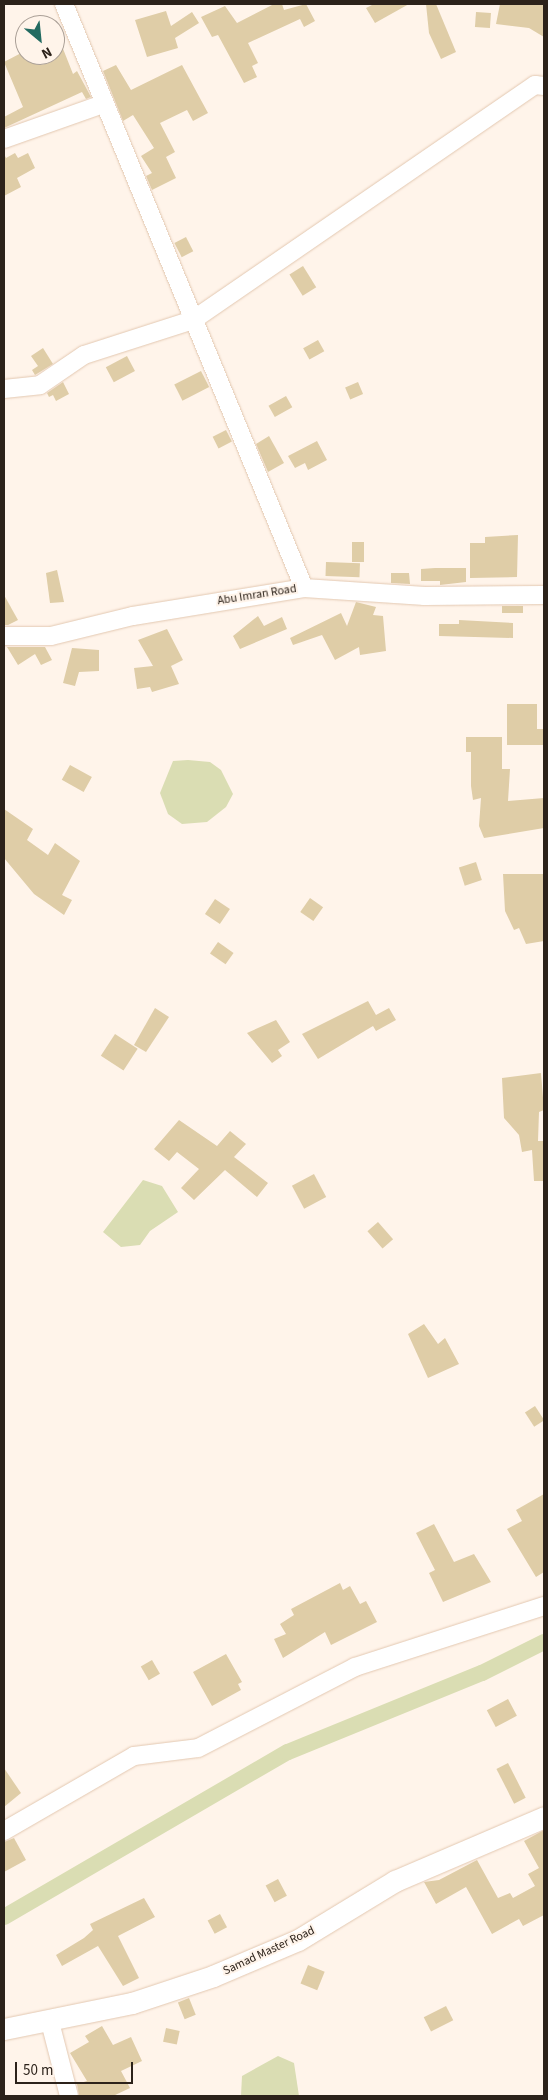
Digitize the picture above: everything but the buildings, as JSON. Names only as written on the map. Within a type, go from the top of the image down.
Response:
[{"type":"street","points":[[64,4],[103,104],[304,588]]},
{"type":"street","points":[[4,389],[40,385],[84,355],[193,320],[535,85],[544,86]]},
{"type":"street","points":[[4,139],[103,104]]},
{"type":"street","name":"Abu Imran Road","points":[[4,636],[51,636],[133,616],[304,588],[425,596],[544,595]]},
{"type":"street","points":[[4,1831],[134,1756],[198,1748],[355,1667],[544,1606]]},
{"type":"street","name":"Samad Master Road","points":[[4,2029],[50,2022],[132,2003],[213,1976],[298,1940],[395,1881],[544,1817]]},
{"type":"street","points":[[50,2022],[69,2096]]},
{"type":"shaded area","points":[[173,761],[210,762],[221,770],[233,794],[226,807],[207,822],[182,824],[168,814],[160,793]]},
{"type":"shaded area","points":[[143,1180],[162,1186],[178,1212],[150,1231],[140,1245],[121,1247],[103,1232]]},
{"type":"shaded area","points":[[278,2056],[294,2063],[299,2096],[241,2096],[242,2076]]},
{"type":"waterway","points":[[4,1917],[288,1752],[482,1673],[544,1642]]}]
